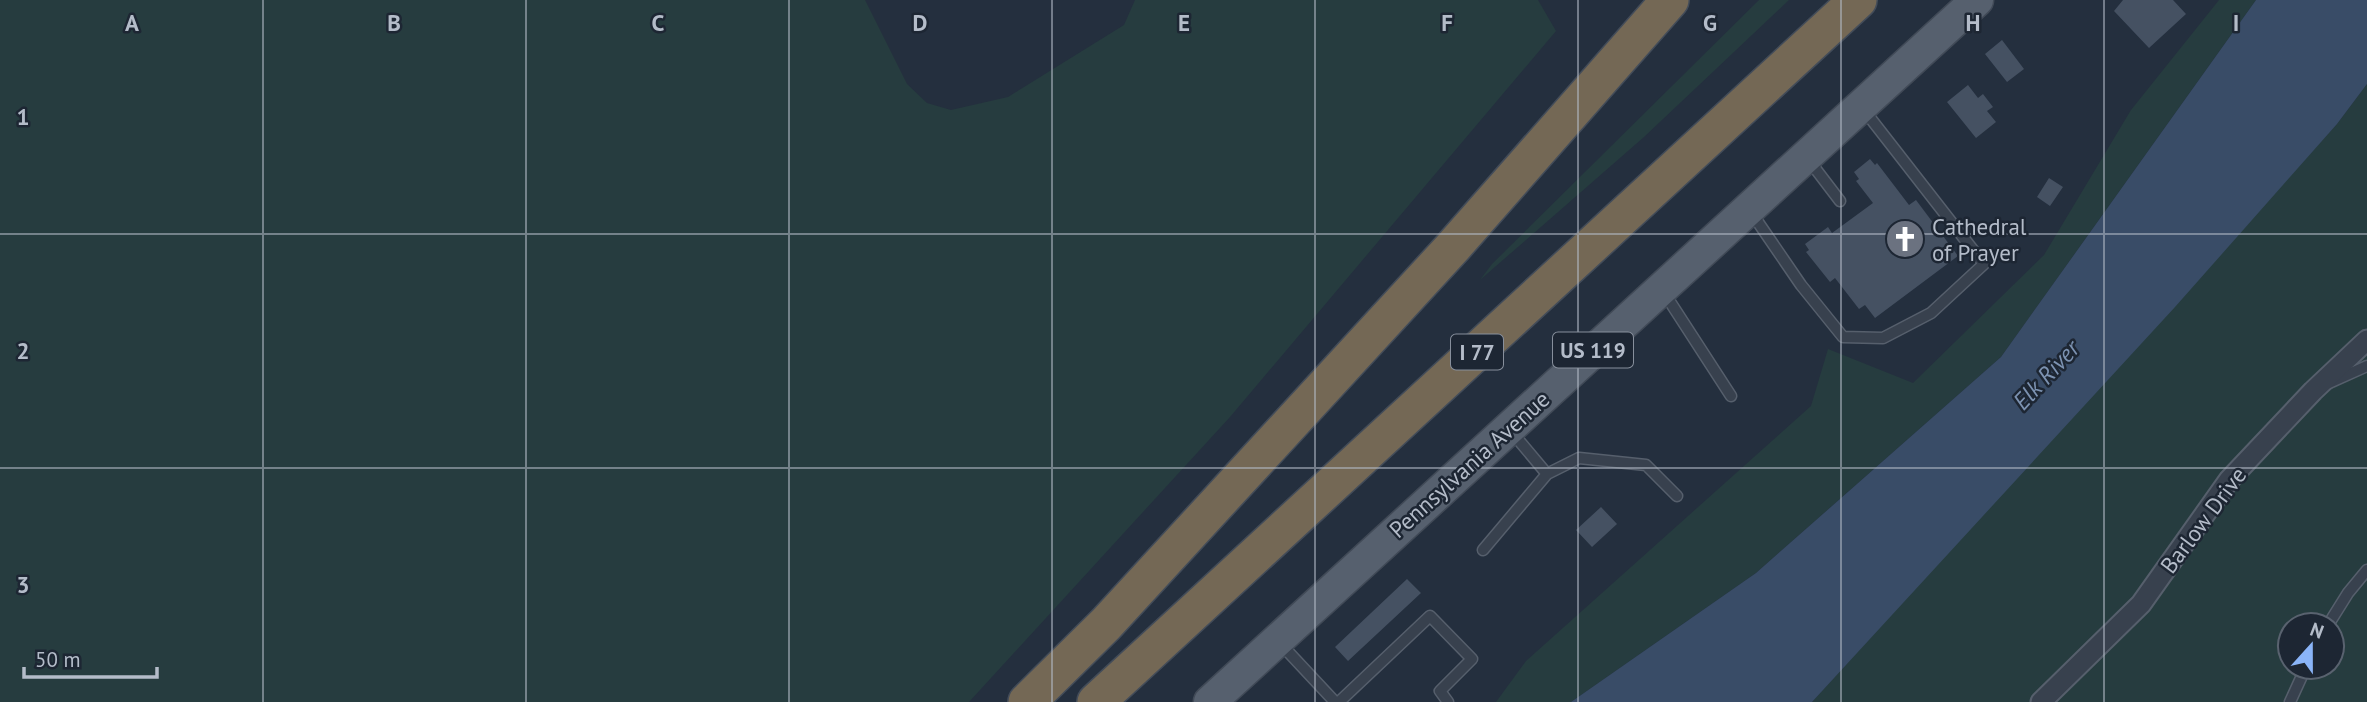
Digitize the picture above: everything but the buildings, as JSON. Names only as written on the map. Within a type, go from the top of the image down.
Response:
[{"type":"highway","name":"I 77","points":[[1096,702],[1858,0]]},
{"type":"highway","points":[[1027,702],[1107,624],[1453,247],[1669,2]]},
{"type":"main road","name":"Pennsylvania Avenue","points":[[1210,702],[1977,0]]},
{"type":"street","name":"Barlow Drive","points":[[2041,702],[2141,604],[2229,480],[2313,391],[2367,340]]},
{"type":"lane","points":[[1748,208],[1801,285],[1843,337],[1883,338],[1931,313],[1967,281],[1984,264],[1861,106]]},
{"type":"lane","points":[[1806,156],[1840,201]]},
{"type":"lane","points":[[1661,288],[1731,396]]},
{"type":"lane","points":[[2313,391],[2367,366]]},
{"type":"lane","points":[[1508,428],[1547,474]]},
{"type":"lane","points":[[1483,550],[1547,474],[1579,458],[1646,465],[1678,496]]},
{"type":"lane","points":[[2337,611],[2367,570]]},
{"type":"lane","points":[[1276,639],[1337,702],[1430,616],[1472,659],[1440,691],[1448,702]]},
{"type":"lane","points":[[2290,702],[2300,681]]},
{"type":"green space","points":[[0,0],[865,0],[907,84],[927,103],[951,110],[1008,97],[1124,25],[1135,0],[1538,0],[1556,31],[1230,417],[969,702],[0,702]]},
{"type":"green space","points":[[1759,0],[1789,0],[1644,137],[1480,280],[1492,264]]},
{"type":"green space","points":[[2219,0],[2256,0],[2001,357],[1756,573],[1571,702],[1496,702],[1526,661],[1811,406],[1828,349],[1913,383],[2044,255],[2131,110]]},
{"type":"green space","points":[[2367,84],[2367,702],[1812,702],[2337,124]]},
{"type":"water","name":"Elk River","points":[[2256,0],[2367,0],[2367,84],[2337,124],[2175,307],[1812,702],[1571,702],[1756,573],[2001,357]]},
{"type":"place","name":"Cathedral of Prayer","points":[[1905,239]]}]
